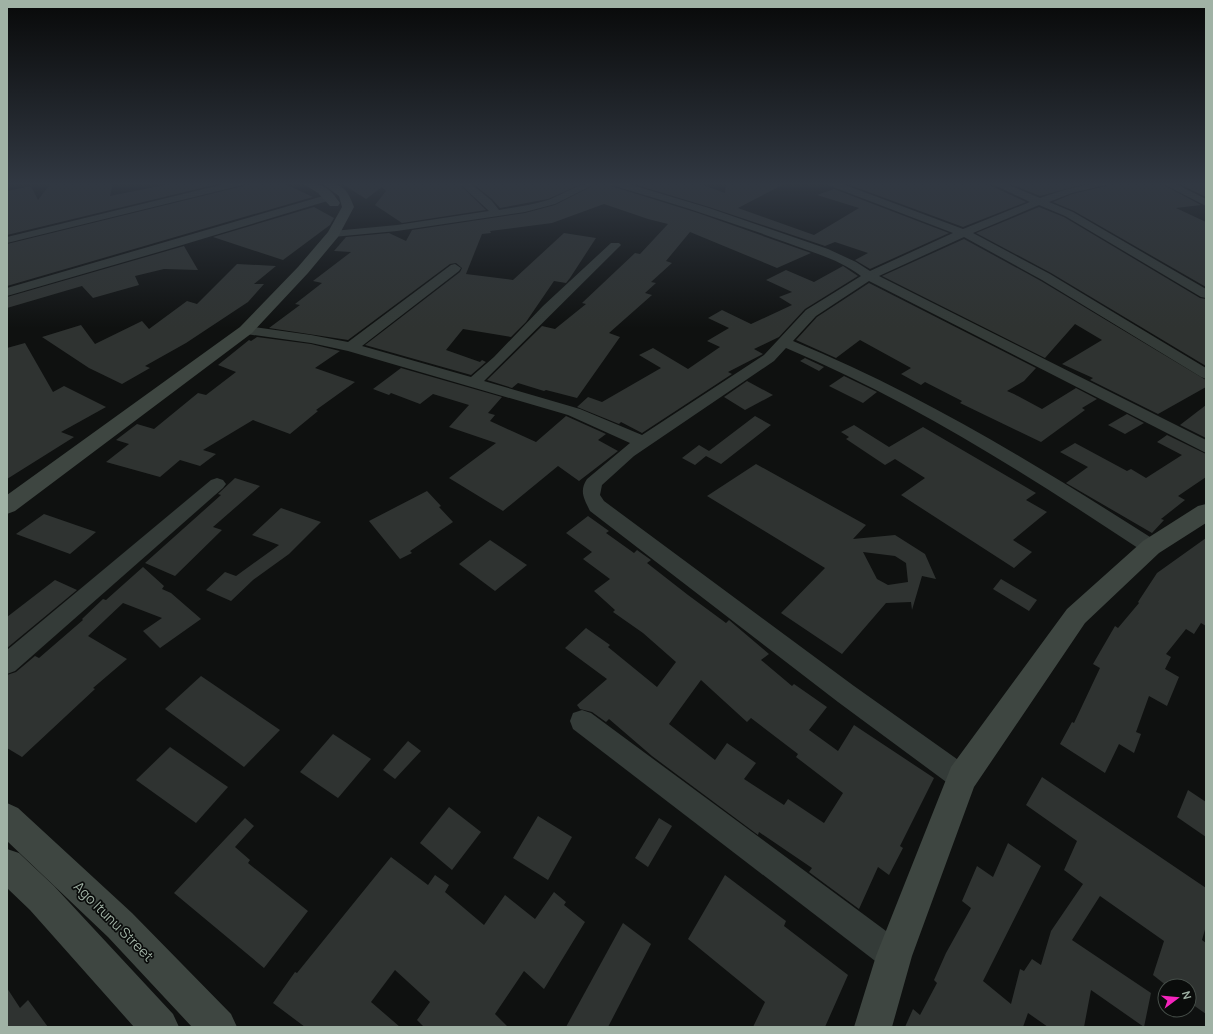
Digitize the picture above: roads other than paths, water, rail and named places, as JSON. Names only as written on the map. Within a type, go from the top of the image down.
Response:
[{"type":"main road","points":[[7,489],[228,332],[319,244],[325,231]]},
{"type":"main road","points":[[7,506],[246,330],[329,231]]},
{"type":"main road","points":[[873,1027],[894,956],[962,778],[1076,616],[1151,547],[1206,512]]},
{"type":"main road","name":"Ago Itunu Street","points":[[7,818],[120,925],[218,1027]]},
{"type":"main road","points":[[7,865],[42,898],[160,1027]]},
{"type":"street","points":[[7,240],[43,231]]},
{"type":"street","points":[[7,292],[218,231]]},
{"type":"street","points":[[319,244],[381,231]]},
{"type":"street","points":[[762,231],[831,255],[854,265],[869,276],[1206,447]]},
{"type":"street","points":[[960,231],[1015,258],[1206,374]]},
{"type":"street","points":[[962,778],[840,689],[597,506],[591,495],[593,483],[628,452],[769,358],[820,306],[869,276],[910,256],[969,231]]},
{"type":"street","points":[[1099,231],[1206,294]]},
{"type":"street","points":[[474,382],[499,360],[548,309],[615,244]]},
{"type":"street","points":[[351,347],[455,268]]},
{"type":"street","points":[[246,330],[311,338],[351,347],[574,412],[603,423],[643,442]]},
{"type":"street","points":[[792,333],[999,451],[1151,547]]},
{"type":"street","points":[[7,664],[217,484]]},
{"type":"street","points":[[582,721],[894,956]]}]
